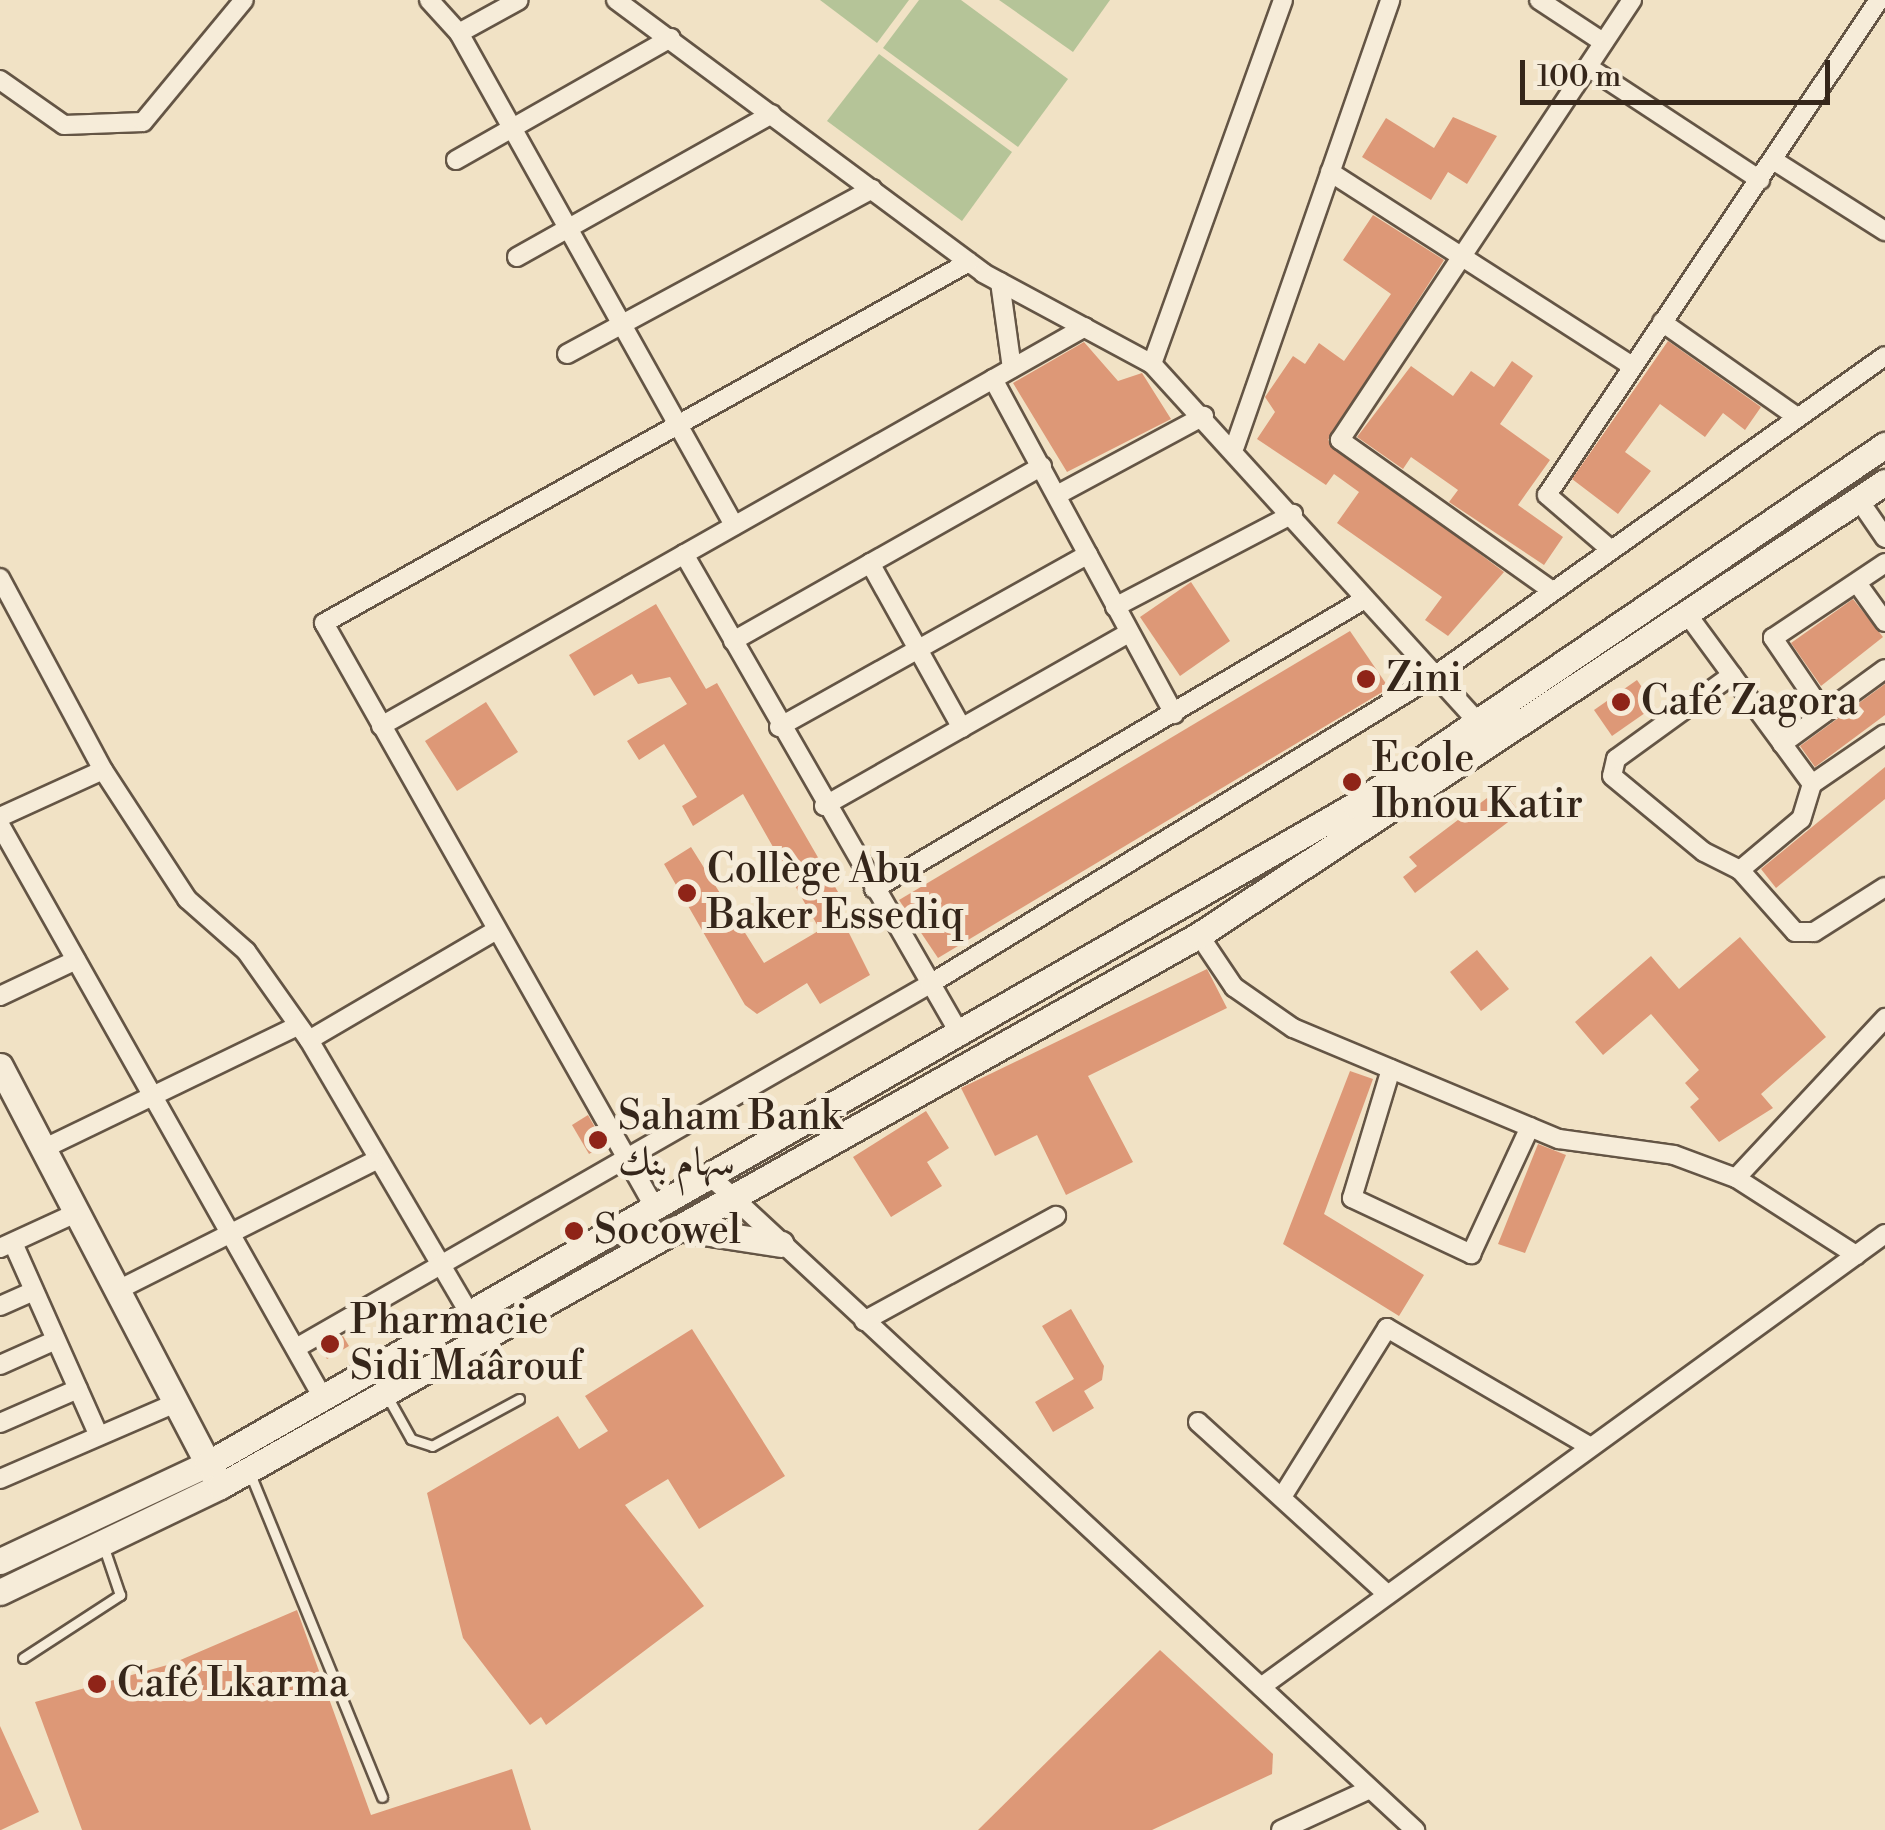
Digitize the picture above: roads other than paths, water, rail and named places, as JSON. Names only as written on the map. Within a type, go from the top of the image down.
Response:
[{"type":"street","points":[[0,80],[64,124],[144,122],[244,0]]},
{"type":"street","points":[[429,0],[459,32],[734,525]]},
{"type":"street","points":[[459,32],[518,0]]},
{"type":"street","points":[[616,0],[969,262],[1152,364],[1235,446],[1495,744]]},
{"type":"street","points":[[1152,364],[1283,0]]},
{"type":"street","points":[[1235,446],[1390,0]]},
{"type":"street","points":[[1539,0],[1603,42]]},
{"type":"street","points":[[1551,590],[1340,440],[1632,0]]},
{"type":"street","points":[[1610,549],[1546,500],[1879,0]]},
{"type":"street","points":[[456,160],[670,38]]},
{"type":"street","points":[[1588,67],[1760,180]]},
{"type":"street","points":[[517,257],[772,114]]},
{"type":"street","points":[[1774,160],[1885,231]]},
{"type":"street","points":[[1330,172],[1632,366]]},
{"type":"street","points":[[567,354],[872,188]]},
{"type":"street","points":[[655,1208],[495,931],[327,620],[969,262]]},
{"type":"street","points":[[1000,282],[1012,368]]},
{"type":"street","points":[[1662,322],[1797,417]]},
{"type":"street","points":[[381,726],[1085,327]]},
{"type":"street","points":[[296,1348],[624,1155],[930,984],[1436,674],[1885,356]]},
{"type":"street","points":[[994,379],[1174,714]]},
{"type":"street","points":[[1057,495],[1204,416]]},
{"type":"street","points":[[0,1592],[103,1545],[214,1475],[323,1398],[960,1036],[1355,805],[1885,446]]},
{"type":"street","points":[[733,641],[1042,466]]},
{"type":"street","points":[[0,1560],[214,1475],[249,1470],[1199,935],[1690,618],[1885,482]]},
{"type":"street","points":[[1859,500],[1885,538]]},
{"type":"street","points":[[1116,606],[1293,514]]},
{"type":"street","points":[[684,554],[824,806],[960,1036]]},
{"type":"street","points":[[779,726],[1088,554]]},
{"type":"street","points":[[870,563],[962,728]]},
{"type":"street","points":[[1824,713],[1773,638],[1885,563]]},
{"type":"street","points":[[0,578],[103,770],[186,898],[246,951],[303,1033],[373,1162],[469,1313]]},
{"type":"street","points":[[1857,583],[1885,622]]},
{"type":"street","points":[[874,890],[1366,599]]},
{"type":"street","points":[[1690,618],[1812,784],[1808,810],[1740,870]]},
{"type":"street","points":[[824,806],[1130,633]]},
{"type":"street","points":[[1782,744],[1885,668]]},
{"type":"street","points":[[1732,675],[1611,770],[1704,852],[1740,870],[1805,934],[1885,887]]},
{"type":"street","points":[[1812,784],[1885,734]]},
{"type":"street","points":[[0,817],[103,770]]},
{"type":"street","points":[[0,825],[323,1398]]},
{"type":"street","points":[[42,1149],[151,1092],[303,1033],[495,931]]},
{"type":"street","points":[[1199,935],[1258,1007],[1391,1070],[1590,1149],[1674,1156],[1736,1178],[1856,1255]]},
{"type":"street","points":[[0,996],[76,960]]},
{"type":"street","points":[[1736,1178],[1885,1018]]},
{"type":"street","points":[[0,1066],[74,1214],[214,1475]]},
{"type":"street","points":[[1391,1070],[1352,1198],[1470,1254],[1530,1127]]},
{"type":"street","points":[[116,1291],[230,1230],[373,1162]]},
{"type":"street","points":[[710,1176],[1415,1830]]},
{"type":"street","points":[[74,1214],[4,1244],[34,1291],[98,1434]]},
{"type":"street","points":[[864,1321],[1056,1216]]},
{"type":"street","points":[[677,1228],[781,1244]]},
{"type":"street","points":[[1261,1686],[1885,1234]]},
{"type":"street","points":[[0,1306],[34,1291]]},
{"type":"street","points":[[1282,1496],[1387,1328],[1591,1447]]},
{"type":"street","points":[[0,1365],[56,1340]]},
{"type":"street","points":[[0,1423],[78,1389]]},
{"type":"street","points":[[0,1478],[176,1403]]},
{"type":"street","points":[[1198,1422],[1387,1594]]},
{"type":"street","points":[[1281,1830],[1368,1790]]},
{"type":"lane","points":[[386,1394],[411,1439],[432,1446],[519,1399]]},
{"type":"lane","points":[[249,1470],[382,1797]]},
{"type":"lane","points":[[23,1658],[120,1595],[103,1545]]},
{"type":"place","name":"Zini","points":[[1366,679]]},
{"type":"place","name":"Café Zagora","points":[[1621,702]]},
{"type":"place","name":"Ecole Ibnou Katir","points":[[1352,782]]},
{"type":"place","name":"Collège Abu Baker Essediq","points":[[687,893]]},
{"type":"place","name":"Saham Bank سهام بنك","points":[[598,1140]]},
{"type":"place","name":"Socowel","points":[[574,1231]]},
{"type":"place","name":"Pharmacie Sidi Maârouf","points":[[330,1344]]},
{"type":"place","name":"Café Lkarma","points":[[97,1684]]}]
